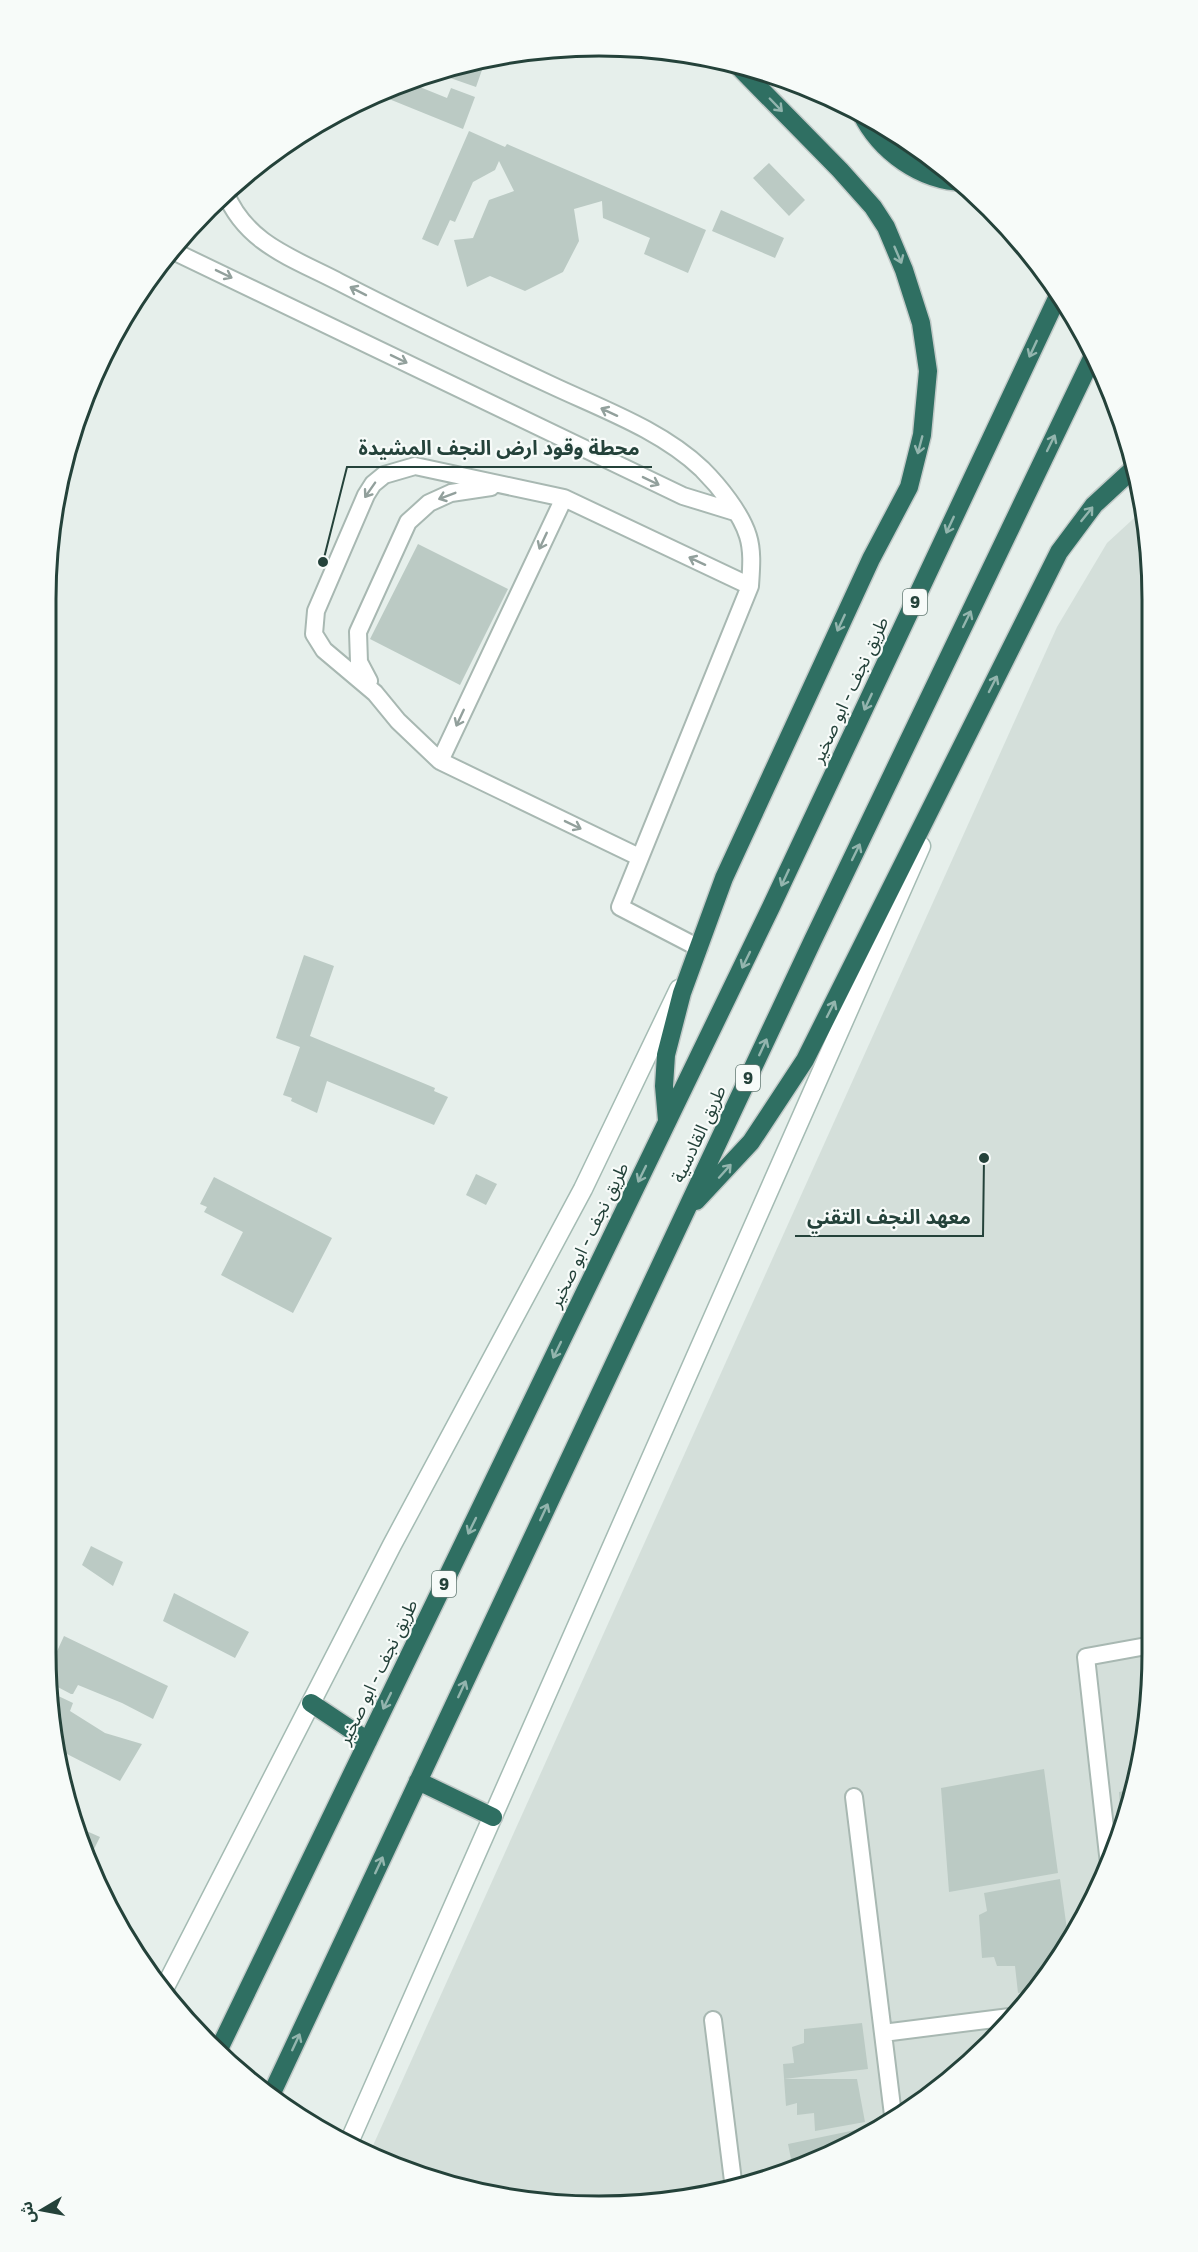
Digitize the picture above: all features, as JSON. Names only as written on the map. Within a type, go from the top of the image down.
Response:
[{"type":"highway","points":[[667,1122],[664,1086],[666,1055],[676,1013],[724,878],[871,559],[909,487],[922,435],[928,371],[921,323],[904,270],[886,227],[873,207],[840,170],[748,76]]},
{"type":"highway","points":[[871,128],[892,154],[932,177],[943,179]]},
{"type":"highway","name":"طريق نجف - ابو صخير","points":[[771,907],[1055,303]]},
{"type":"highway","name":"طريق القادسية","points":[[684,1214],[1089,365]]},
{"type":"highway","points":[[684,1214],[751,1142],[805,1060],[1059,552],[1094,505],[1128,474]]},
{"type":"highway","name":"طريق القادسية","points":[[667,1122],[771,907]]},
{"type":"highway","name":"طريق نجف - ابو صخير","points":[[222,2043],[667,1122]]},
{"type":"highway","name":"9","points":[[274,2088],[684,1214]]},
{"type":"highway","points":[[311,1703],[368,1741]]},
{"type":"highway","points":[[418,1781],[493,1817]]},
{"type":"main road","points":[[352,2136],[982,707]]},
{"type":"main road","points":[[167,1983],[392,1545],[583,1189],[699,948]]},
{"type":"lane","points":[[230,201],[240,220],[262,242],[423,325],[624,419],[667,442],[702,469],[735,512],[748,536],[752,562],[750,586],[639,857],[621,907],[699,948]]},
{"type":"lane","points":[[179,254],[683,496],[735,512]]},
{"type":"lane","points":[[375,693],[324,650],[314,634],[316,612],[366,495],[373,484],[384,475],[415,466],[564,498],[750,586]]},
{"type":"lane","points":[[504,486],[451,493],[429,503],[408,522],[358,632],[359,662],[375,693],[398,722],[440,761],[639,857]]},
{"type":"lane","points":[[440,761],[564,498]]},
{"type":"lane","points":[[1107,1846],[1086,1658],[1142,1647]]},
{"type":"lane","points":[[854,1797],[892,2110]]},
{"type":"lane","points":[[883,2033],[1001,2018]]},
{"type":"lane","points":[[713,2020],[733,2180]]},
{"type":"shaded area","points":[[1136,516],[1142,599],[1142,1653],[1138,1724],[1132,1759],[1114,1828],[1101,1861],[1070,1925],[1051,1955],[1008,2011],[983,2037],[957,2062],[901,2105],[871,2124],[807,2155],[774,2168],[705,2186],[670,2192],[599,2196],[528,2192],[493,2186],[424,2168],[391,2155],[373,2146],[1057,627],[1107,543]]},
{"type":"building","points":[[480,69],[482,70],[476,87],[448,77]]},
{"type":"building","points":[[418,86],[447,98],[451,88],[475,97],[463,129],[389,99]]},
{"type":"building","points":[[469,131],[505,147],[507,144],[706,230],[688,273],[644,254],[650,238],[603,218],[602,201],[574,209],[579,241],[563,272],[525,291],[490,276],[467,287],[454,240],[473,238],[489,200],[514,191],[499,161],[495,170],[473,182],[455,222],[450,220],[438,246],[422,239]]},
{"type":"building","points":[[769,163],[805,200],[789,216],[753,178]]},
{"type":"building","points":[[721,210],[784,238],[775,258],[712,231]]},
{"type":"building","points":[[418,544],[508,589],[460,685],[370,639]]},
{"type":"building","points":[[304,955],[334,966],[310,1036],[435,1088],[434,1091],[448,1097],[434,1125],[327,1081],[317,1113],[283,1095],[300,1047],[276,1038]]},
{"type":"building","points":[[476,1174],[497,1184],[486,1205],[466,1195]]},
{"type":"building","points":[[214,1177],[332,1238],[293,1313],[221,1275],[243,1232],[204,1212],[207,1207],[200,1204]]},
{"type":"building","points":[[91,1546],[123,1562],[113,1586],[82,1565]]},
{"type":"building","points":[[174,1593],[249,1632],[235,1658],[163,1621]]},
{"type":"building","points":[[64,1636],[168,1686],[153,1719],[78,1685],[73,1694],[57,1687],[56,1653]]},
{"type":"building","points":[[58,1696],[73,1703],[70,1711],[105,1733],[142,1744],[120,1781],[65,1753]]},
{"type":"building","points":[[1044,1769],[1058,1873],[949,1892],[941,1788]]},
{"type":"building","points":[[1125,1791],[1120,1807],[1119,1792]]},
{"type":"building","points":[[85,1830],[100,1837],[93,1851]]},
{"type":"building","points":[[1060,1879],[1067,1930],[1023,1992],[1018,1993],[1015,1966],[997,1966],[994,1957],[982,1958],[979,1915],[987,1911],[984,1893]]},
{"type":"building","points":[[862,2023],[868,2069],[784,2079],[783,2064],[794,2063],[792,2047],[804,2043],[804,2029]]},
{"type":"building","points":[[784,2079],[857,2079],[865,2122],[815,2131],[814,2113],[797,2115],[797,2103],[786,2106]]},
{"type":"building","points":[[861,2129],[791,2161],[788,2144]]},
{"type":"place","name":"محطة وقود ارض النجف المشيدة","points":[[323,562]]},
{"type":"place","name":"معهد النجف التقني","points":[[984,1158]]}]
